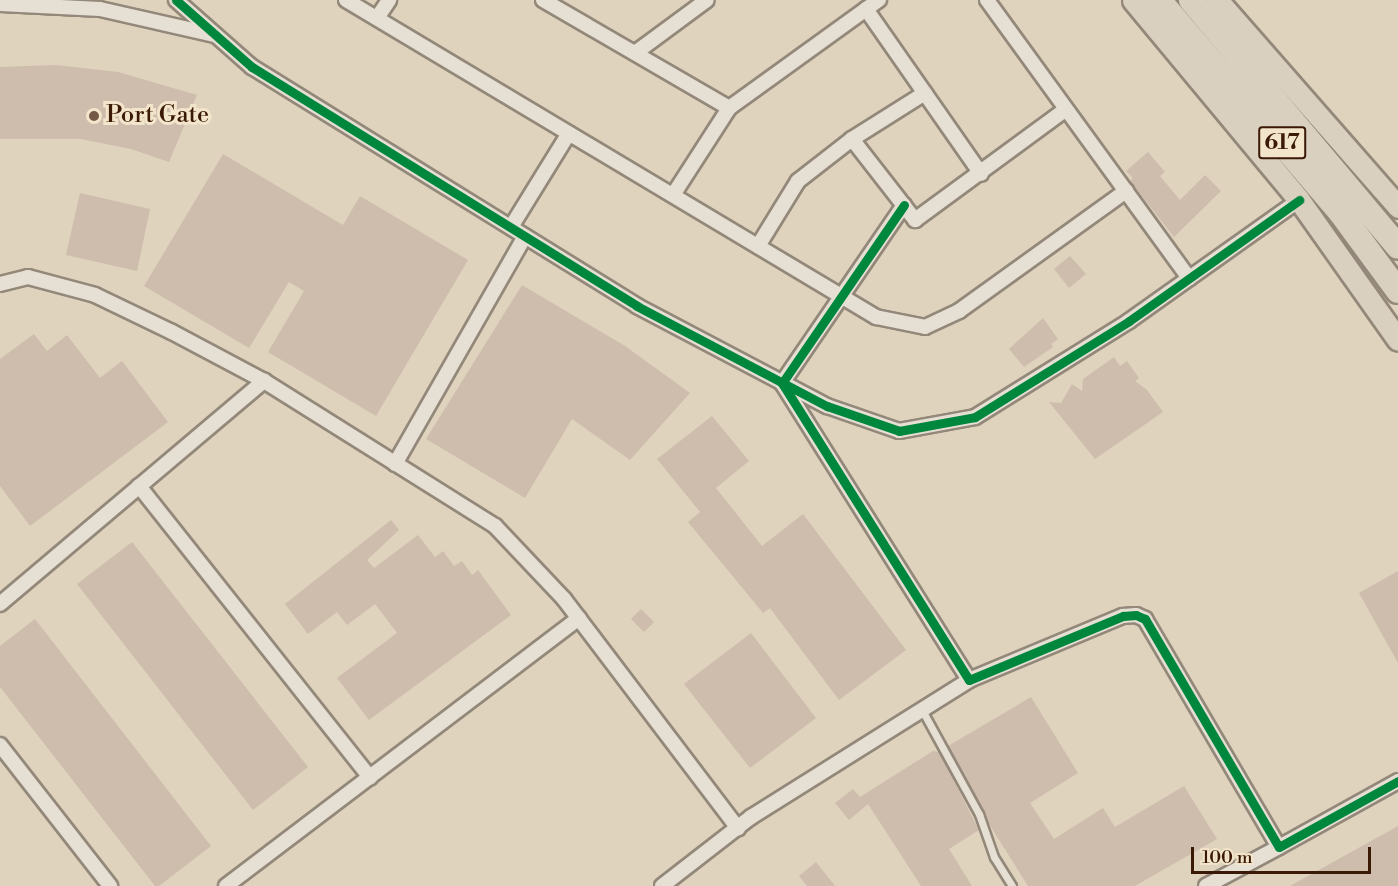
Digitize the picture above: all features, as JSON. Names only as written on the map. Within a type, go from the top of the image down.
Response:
[{"type":"highway","name":"617","points":[[1159,0],[1340,212],[1398,291]]},
{"type":"highway","name":"617","points":[[1191,0],[1398,247]]},
{"type":"main road","points":[[1133,0],[1299,200],[1398,340]]},
{"type":"main road","points":[[1217,0],[1398,207]]},
{"type":"street","points":[[176,0],[252,67],[637,306],[827,406],[899,431],[975,417],[1129,321],[1299,200]]},
{"type":"street","points":[[346,0],[876,317],[925,327],[958,311],[1126,191]]},
{"type":"street","points":[[377,18],[389,0]]},
{"type":"street","points":[[543,0],[729,108]]},
{"type":"street","points":[[635,53],[707,0]]},
{"type":"street","points":[[673,195],[729,108],[879,0]]},
{"type":"street","points":[[987,0],[1189,278]]},
{"type":"street","points":[[0,4],[100,9],[216,35]]},
{"type":"street","points":[[866,9],[981,174]]},
{"type":"street","points":[[758,246],[798,181],[852,139],[924,93]]},
{"type":"street","points":[[852,139],[915,220],[981,174],[1066,109]]},
{"type":"street","points":[[510,227],[569,133]]},
{"type":"street","points":[[782,382],[904,205]]},
{"type":"street","points":[[395,464],[525,236]]},
{"type":"street","points":[[0,284],[28,277],[95,295],[264,381],[495,526],[579,618],[738,828]]},
{"type":"street","points":[[0,604],[264,381]]},
{"type":"street","points":[[782,382],[969,680]]},
{"type":"street","points":[[139,486],[370,777]]},
{"type":"street","points":[[662,886],[738,828],[969,680],[1123,616],[1146,619],[1279,847]]},
{"type":"street","points":[[226,886],[579,618]]},
{"type":"street","points":[[0,745],[110,886]]},
{"type":"street","points":[[1206,886],[1398,781]]},
{"type":"lane","points":[[922,710],[979,814],[994,856],[1012,886]]},
{"type":"building","name":"Port Gate","points":[[56,65],[118,72],[197,95],[169,162],[131,149],[81,139],[0,139],[0,67]]},
{"type":"building","points":[[1148,152],[1165,172],[1160,176],[1180,200],[1205,175],[1221,191],[1174,237],[1130,181],[1133,178],[1126,171]]},
{"type":"building","points":[[223,154],[343,225],[360,196],[468,260],[376,416],[268,352],[304,291],[289,282],[249,348],[144,286]]},
{"type":"building","points":[[80,193],[150,209],[137,271],[66,255]]},
{"type":"building","points":[[1070,256],[1086,274],[1069,288],[1054,269]]},
{"type":"building","points":[[522,285],[625,346],[690,393],[630,460],[572,419],[525,498],[426,439]]},
{"type":"building","points":[[1043,318],[1058,339],[1051,344],[1053,347],[1024,367],[1009,349]]},
{"type":"building","points":[[34,334],[47,351],[67,335],[100,378],[122,361],[168,422],[30,526],[0,486],[0,359]]},
{"type":"building","points":[[1114,357],[1120,366],[1127,361],[1139,378],[1135,381],[1147,390],[1163,412],[1095,459],[1049,402],[1061,403],[1072,384],[1082,391],[1083,379]]},
{"type":"building","points":[[712,416],[749,461],[716,488],[762,546],[803,514],[906,650],[839,700],[770,608],[763,613],[688,522],[700,512],[657,459]]},
{"type":"building","points":[[391,520],[399,530],[367,560],[374,568],[418,535],[435,557],[443,551],[454,566],[462,561],[472,575],[478,570],[511,615],[369,720],[337,678],[397,633],[375,604],[347,625],[337,612],[308,634],[285,604]]},
{"type":"building","points":[[132,542],[308,767],[253,810],[77,584]]},
{"type":"building","points":[[1398,571],[1398,663],[1359,593]]},
{"type":"building","points":[[641,609],[654,622],[644,632],[631,619]]},
{"type":"building","points":[[35,619],[211,846],[159,886],[155,886],[0,687],[0,646]]},
{"type":"building","points":[[751,633],[816,718],[750,768],[684,684]]},
{"type":"building","points":[[1031,697],[1078,773],[1030,803],[1054,839],[1103,808],[1115,827],[1184,786],[1217,839],[1135,886],[1028,886],[989,824],[948,746]]},
{"type":"building","points":[[933,751],[939,752],[979,830],[949,849],[972,886],[921,886],[868,804],[849,820],[835,803],[853,789],[860,797]]},
{"type":"building","points":[[1398,826],[1398,886],[1290,886]]},
{"type":"building","points":[[816,862],[835,886],[807,886],[799,876]]},
{"type":"cycle path","points":[[176,0],[252,67],[637,306],[827,406],[899,431],[975,417],[1129,321],[1299,200]]},
{"type":"cycle path","points":[[904,205],[782,383],[969,680],[1123,616],[1136,615],[1145,619],[1279,847],[1398,781]]},
{"type":"place","name":"Port Gate","points":[[94,116]]}]
